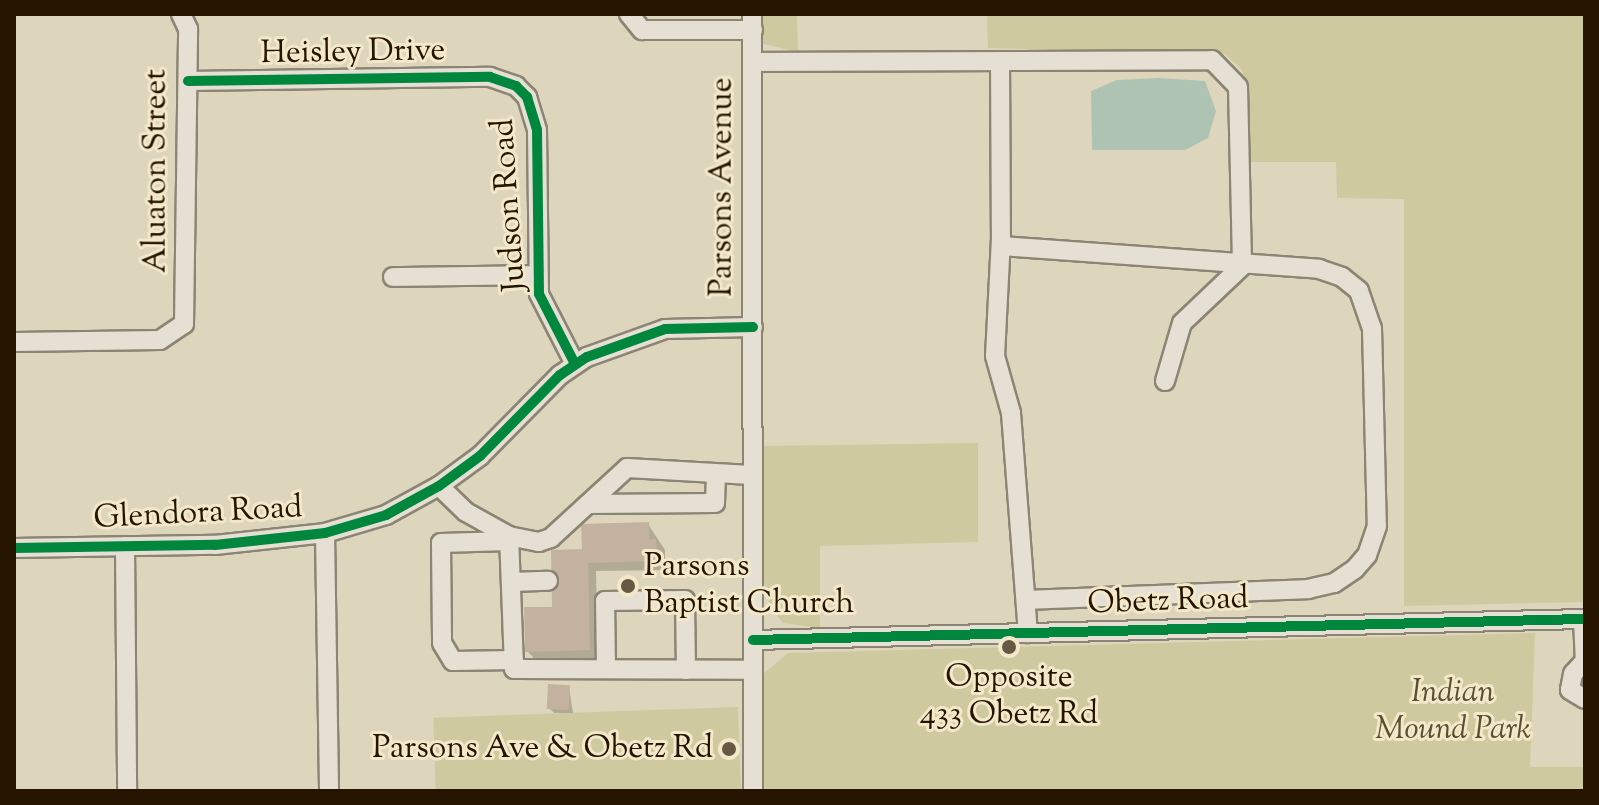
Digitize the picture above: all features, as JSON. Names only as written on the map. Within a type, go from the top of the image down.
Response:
[{"type":"street","name":"Aluaton Street","points":[[14,342],[152,341],[180,329],[187,307],[188,81],[188,29],[181,14]]},
{"type":"street","points":[[629,14],[642,30],[752,22]]},
{"type":"street","name":"Parsons Avenue","points":[[752,22],[753,791]]},
{"type":"street","points":[[753,62],[1212,60],[1226,71],[1238,87],[1242,266],[1182,323],[1172,342],[1165,381]]},
{"type":"street","points":[[1000,61],[1001,246],[995,356],[1011,413],[1028,633]]},
{"type":"street","name":"Heisley Drive","points":[[188,81],[490,77],[516,86]]},
{"type":"street","name":"Judson Road","points":[[516,86],[527,97],[537,130],[536,275],[549,319],[575,364]]},
{"type":"street","points":[[1001,246],[1196,257],[1242,266],[1306,267],[1342,277],[1359,291],[1372,328],[1375,538],[1355,569],[1334,583],[1309,589],[1027,600]]},
{"type":"street","points":[[393,277],[536,275]]},
{"type":"street","name":"Glendora Road","points":[[14,548],[244,543],[325,533],[386,515],[439,486],[480,456],[575,364],[624,340],[665,329],[753,327]]},
{"type":"street","points":[[514,660],[453,661],[442,643],[441,543],[509,538],[539,542],[551,538],[627,468],[751,475]]},
{"type":"street","points":[[588,504],[715,503],[716,474]]},
{"type":"street","points":[[439,486],[466,512],[509,538]]},
{"type":"street","points":[[325,533],[329,791]]},
{"type":"street","points":[[509,538],[514,669],[753,670]]},
{"type":"street","points":[[125,546],[127,791]]},
{"type":"street","points":[[511,582],[548,581]]},
{"type":"street","points":[[1309,589],[1309,624]]},
{"type":"street","points":[[606,669],[605,601],[685,600],[686,670]]},
{"type":"street","points":[[1584,619],[1584,662],[1573,674],[1570,690],[1585,699]]},
{"type":"street","name":"Obetz Road","points":[[753,640],[1584,619]]},
{"type":"green space","points":[[760,14],[797,14],[798,52],[760,43]]},
{"type":"green space","points":[[987,14],[1585,14],[1585,602],[1404,606],[1404,199],[1337,198],[1336,162],[1249,162],[1247,87],[1242,70],[1225,54],[988,48]]},
{"type":"green space","points":[[978,443],[978,542],[820,546],[820,628],[783,623],[771,608],[761,571],[761,446]]},
{"type":"green space","name":"Indian Mound Park","points":[[1535,633],[1530,767],[1585,767],[1585,791],[763,791],[762,675],[788,653]]},
{"type":"green space","points":[[738,707],[741,791],[436,791],[433,718]]},
{"type":"shaded area","points":[[1159,78],[1205,81],[1216,111],[1208,138],[1185,150],[1092,150],[1091,91],[1117,80]]},
{"type":"building","points":[[649,522],[649,539],[656,539],[657,561],[588,563],[590,650],[525,652],[524,607],[552,607],[551,550],[582,549],[581,524]]},
{"type":"building","points":[[548,684],[570,685],[569,710],[547,709]]},
{"type":"cycle path","points":[[188,81],[490,77],[516,86],[527,97],[537,130],[539,294],[575,364]]},
{"type":"cycle path","points":[[14,548],[215,545],[325,533],[386,515],[439,486],[480,456],[560,375],[587,357],[665,329],[753,327]]},
{"type":"cycle path","points":[[753,640],[1585,619]]},
{"type":"place","name":"Parsons Baptist Church","points":[[628,586]]},
{"type":"place","name":"Opposite 433 Obetz Rd","points":[[1009,647]]},
{"type":"place","name":"Parsons Ave & Obetz Rd","points":[[729,749]]}]
